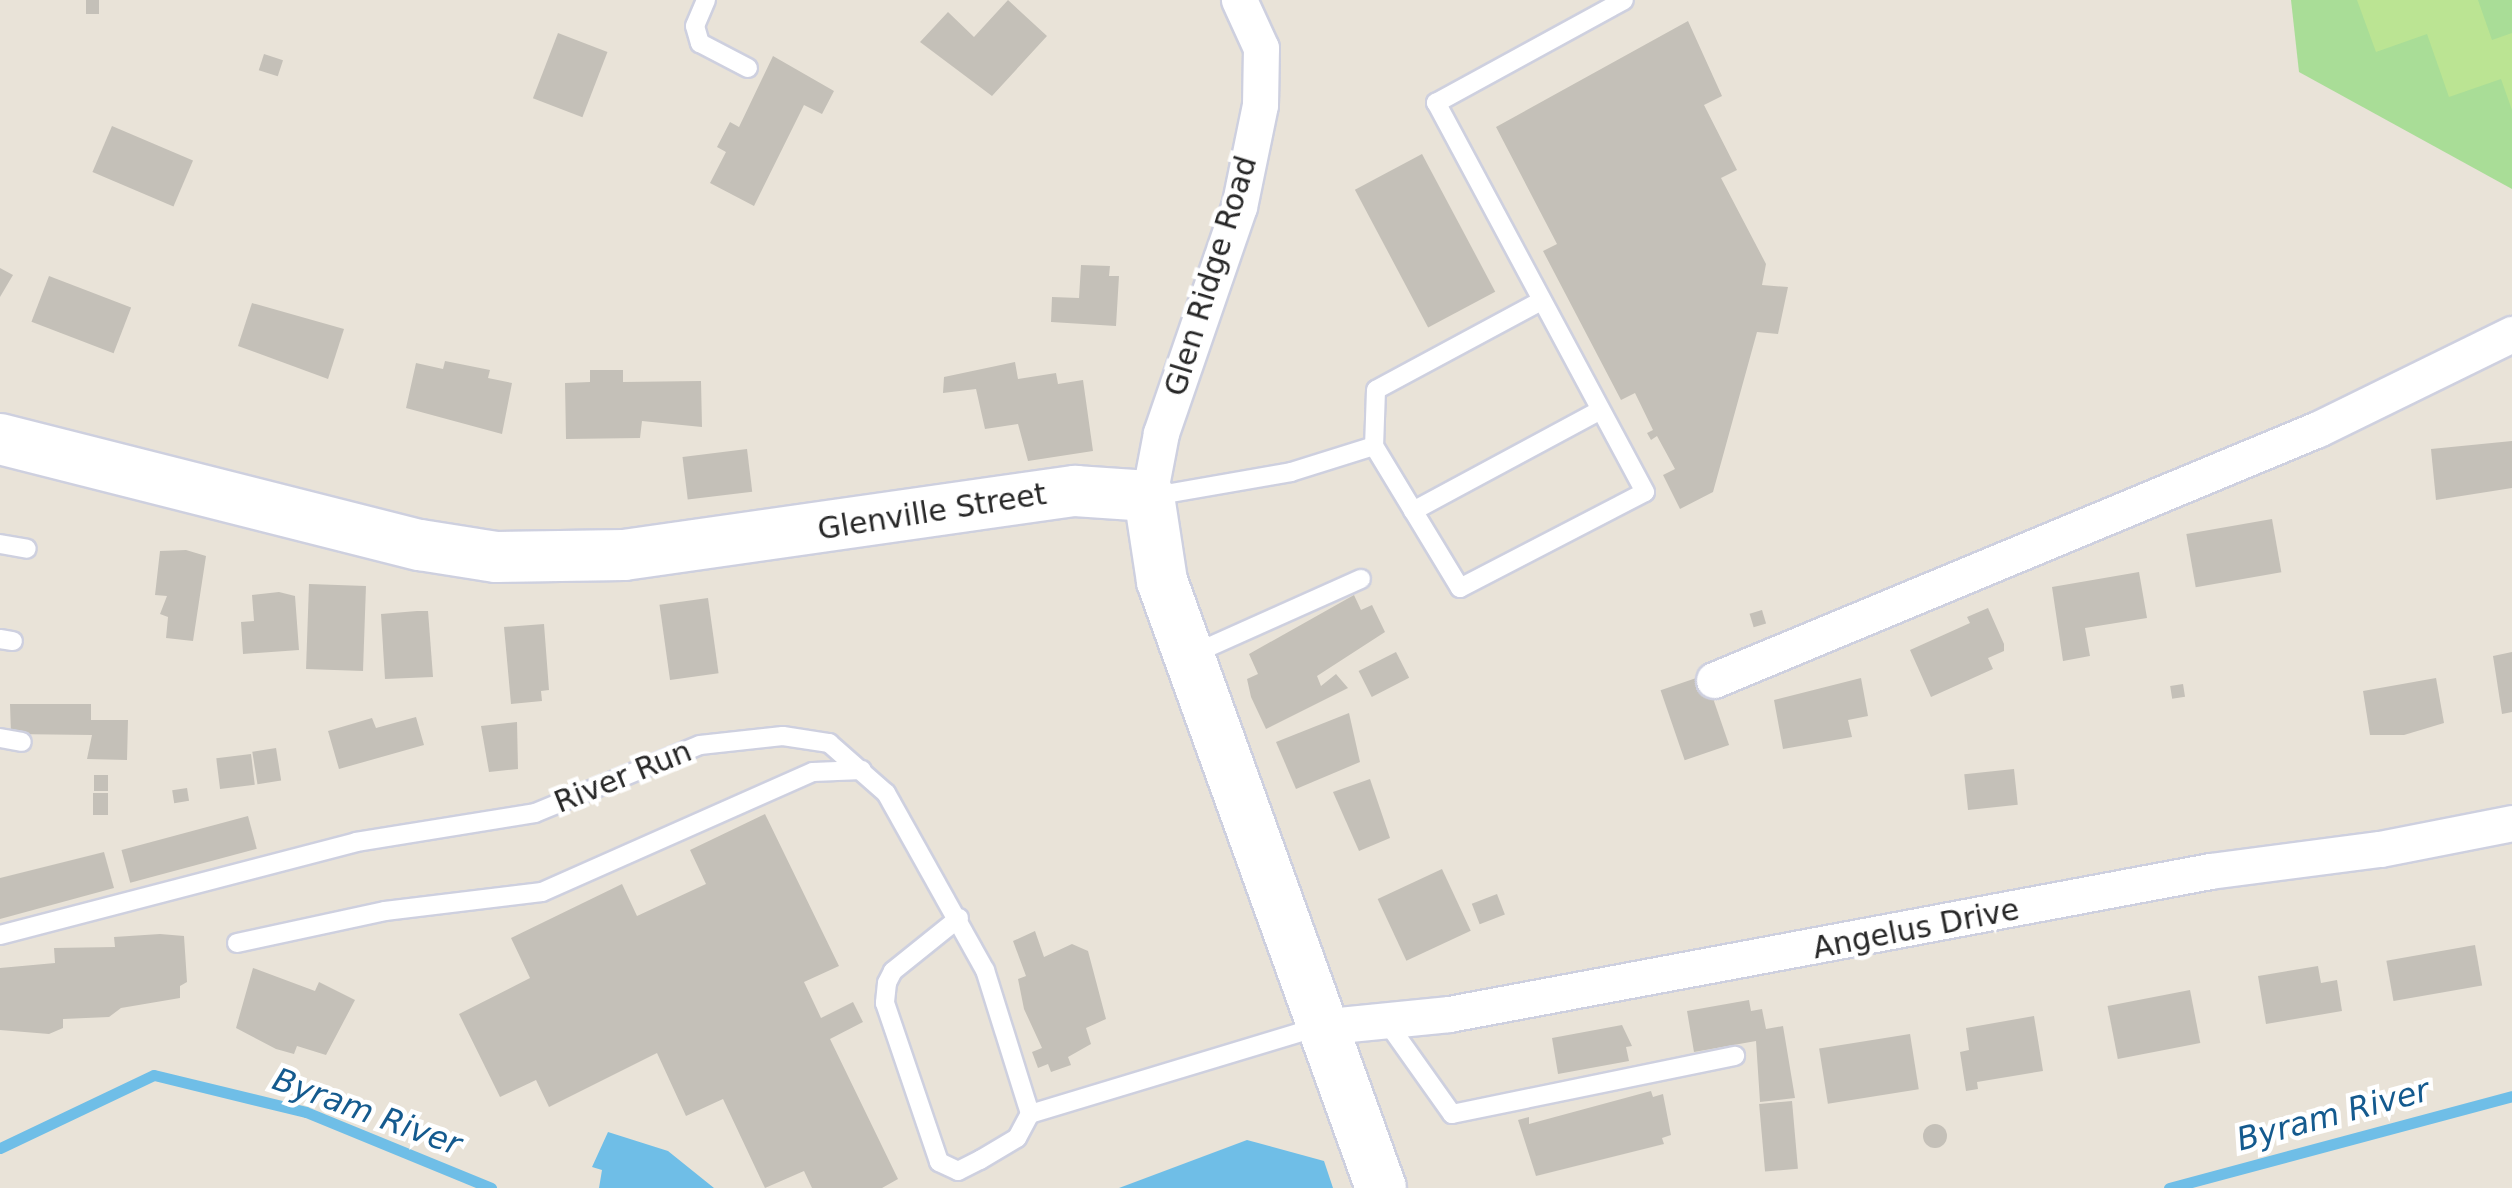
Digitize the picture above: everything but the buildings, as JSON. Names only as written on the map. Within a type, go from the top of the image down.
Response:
[{"type":"main road","name":"Glenville Street","points":[[0,439],[420,545],[496,558],[661,551],[1075,491],[1149,496]]},
{"type":"main road","points":[[1149,496],[1162,581],[1319,1027],[1378,1177]]},
{"type":"street","name":"Glen Ridge Road","points":[[1149,496],[1162,433],[1239,207],[1260,105],[1261,48],[1239,0]]},
{"type":"street","points":[[1714,680],[2318,429],[2512,334]]},
{"type":"street","name":"Angelus Drive","points":[[1319,1027],[1386,1020],[2512,823]]},
{"type":"lane","points":[[706,0],[695,26],[700,44],[748,68]]},
{"type":"lane","points":[[1542,302],[1376,390],[1374,446],[1460,588],[1644,492],[1436,103],[1624,0]]},
{"type":"lane","points":[[1412,510],[1598,410]]},
{"type":"lane","points":[[1149,496],[1291,472],[1374,446]]},
{"type":"lane","points":[[0,544],[27,548]]},
{"type":"lane","points":[[1188,656],[1361,579]]},
{"type":"lane","name":"River Run","points":[[0,935],[356,842],[535,813],[700,745],[782,736],[829,743],[886,793],[959,918],[985,970],[1030,1114]]},
{"type":"lane","points":[[0,738],[22,742]]},
{"type":"lane","points":[[236,942],[385,911],[542,892],[814,772],[862,770]]},
{"type":"lane","points":[[959,918],[892,971],[886,1004],[939,1162],[958,1171],[1017,1138],[1030,1114],[1319,1027]]},
{"type":"lane","points":[[1386,1020],[1452,1114],[1735,1056]]},
{"type":"green space","points":[[2291,0],[2512,0],[2512,189],[2299,72]]},
{"type":"green space","points":[[2357,0],[2478,0],[2492,40],[2512,33],[2512,110],[2501,79],[2449,97],[2427,34],[2376,52]]},
{"type":"water","points":[[608,1132],[668,1151],[714,1188],[599,1188],[602,1170],[592,1167]]},
{"type":"water","points":[[1247,1140],[1324,1161],[1333,1188],[1119,1188]]},
{"type":"waterway","name":"Byram River","points":[[0,1148],[154,1075],[306,1112],[491,1188]]},
{"type":"waterway","name":"Byram River","points":[[2169,1188],[2512,1096]]}]
